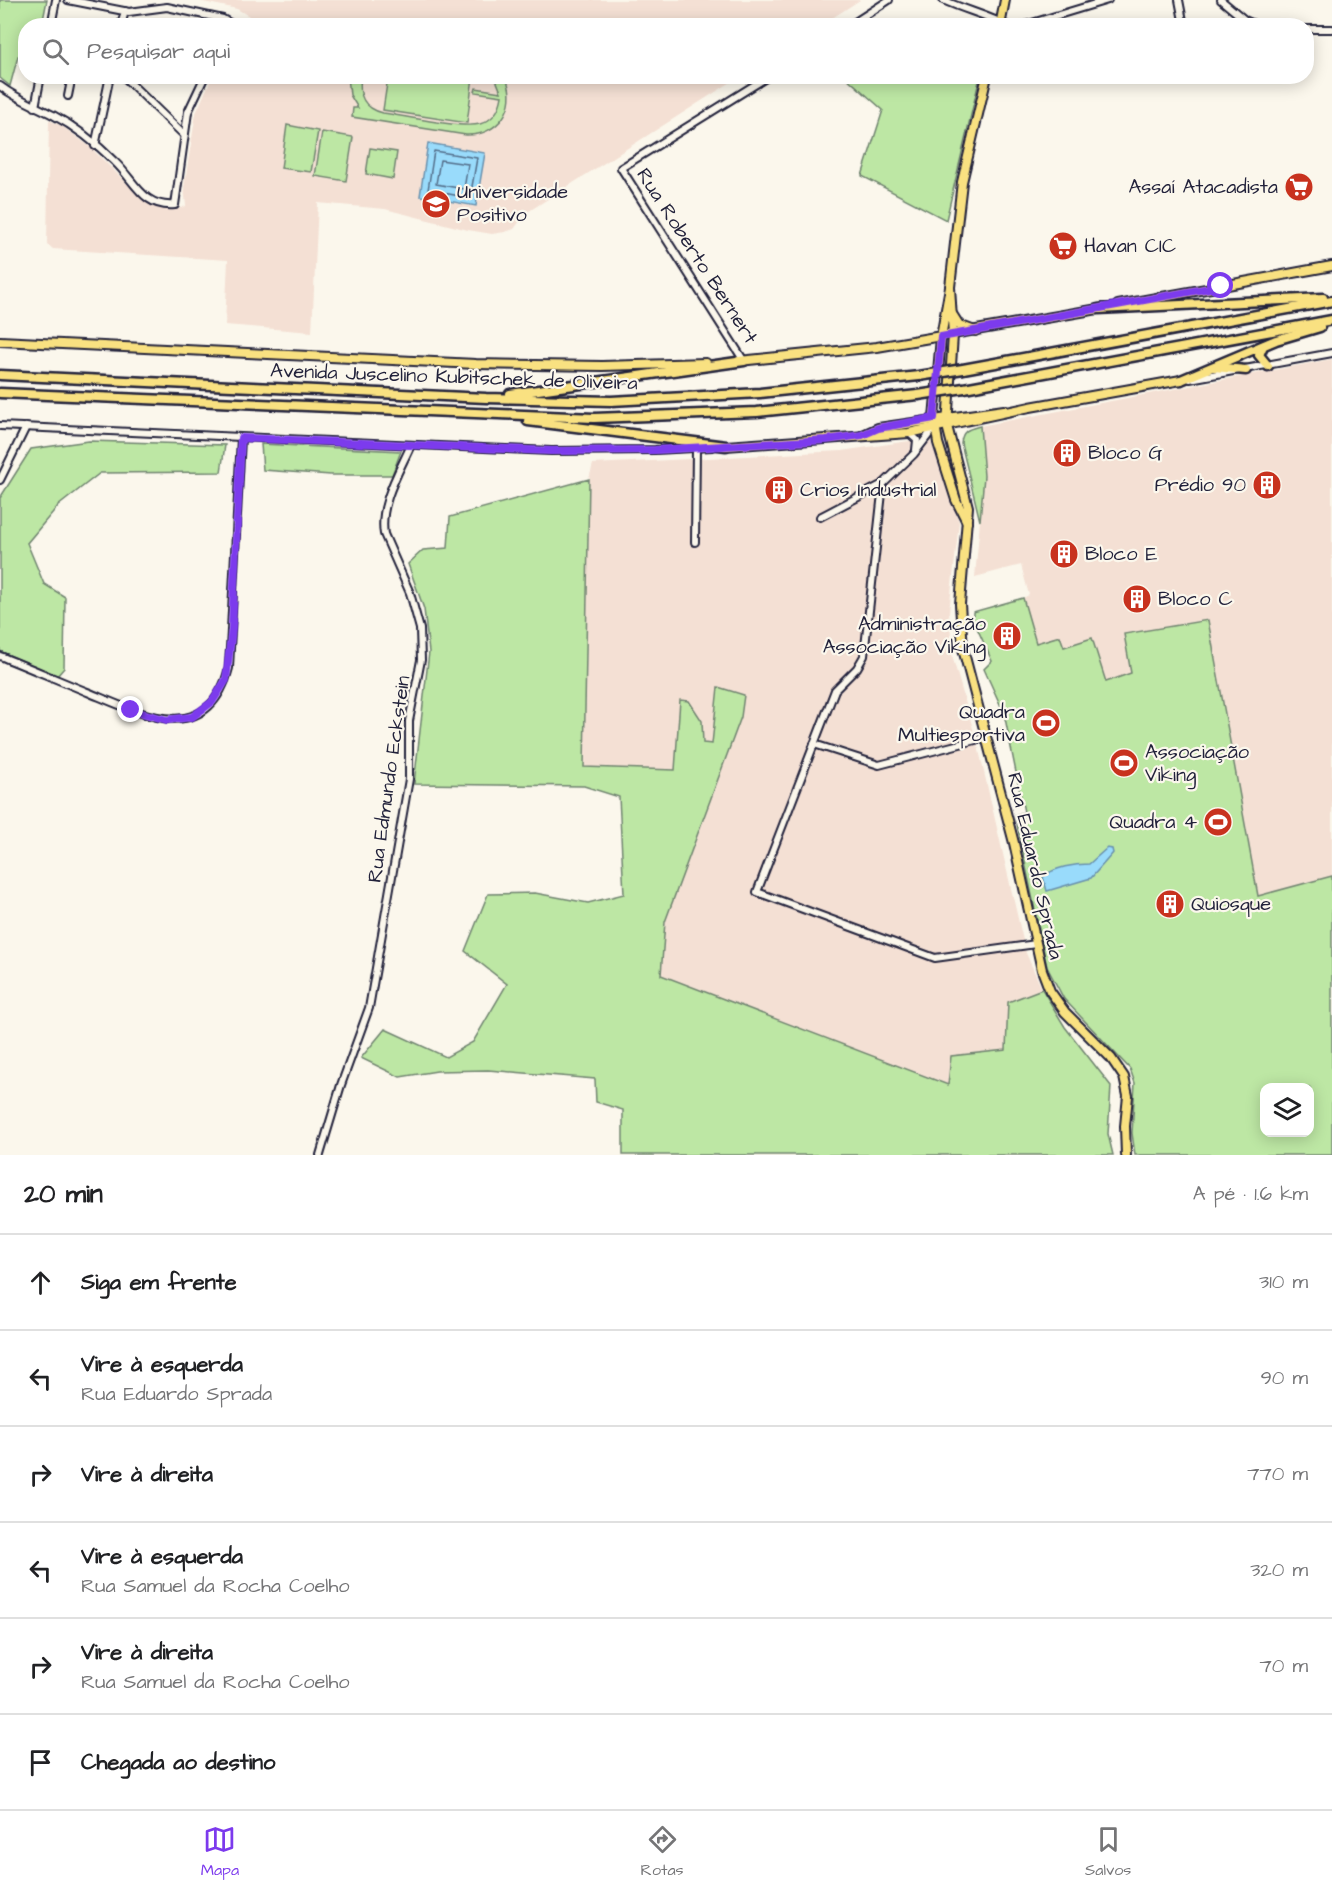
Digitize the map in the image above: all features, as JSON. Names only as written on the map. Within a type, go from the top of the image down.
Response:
[{"type":"highway","points":[[1098,309],[1332,299]]},
{"type":"highway","name":"Avenida Juscelino Kubitschek de Oliveira","points":[[0,375],[486,398],[657,399],[760,393],[919,376],[1332,299]]},
{"type":"highway","name":"Avenida Juscelino Kubitschek de Oliveira","points":[[0,393],[429,413],[555,417],[674,417],[821,407],[918,395],[1332,320]]},
{"type":"highway","points":[[1181,380],[1263,346],[1332,324]]},
{"type":"highway","points":[[1263,346],[1259,355],[1268,366]]},
{"type":"highway","points":[[486,398],[744,361]]},
{"type":"highway","points":[[1214,367],[1246,370]]},
{"type":"highway","points":[[429,413],[561,424],[726,446]]},
{"type":"main road","points":[[1004,18],[1005,0]]},
{"type":"main road","name":"Rua Eduardo Sprada","points":[[967,523],[956,500],[934,428],[934,418],[941,337],[950,287],[965,164],[985,84]]},
{"type":"main road","points":[[0,341],[476,364],[602,366],[744,361],[860,349],[953,336],[1332,266]]},
{"type":"main road","name":"Rua Eduardo Sprada","points":[[950,287],[953,336],[947,426],[967,498],[960,604],[961,636],[1046,982],[1073,1021],[1111,1058],[1124,1077],[1128,1096],[1125,1126],[1126,1155]]},
{"type":"main road","points":[[952,314],[959,325],[976,332]]},
{"type":"main road","points":[[726,446],[909,433],[1030,407],[1181,380]]},
{"type":"main road","points":[[862,435],[878,428],[934,418],[1030,407]]},
{"type":"street","points":[[53,18],[56,0]]},
{"type":"street","points":[[68,0],[124,11],[167,8],[218,18]]},
{"type":"street","points":[[861,18],[889,0]]},
{"type":"street","points":[[943,0],[965,10],[994,18]]},
{"type":"street","points":[[1048,18],[1108,0]]},
{"type":"street","points":[[1179,0],[1182,18]]},
{"type":"street","points":[[1221,0],[1243,18]]},
{"type":"street","points":[[123,18],[124,11]]},
{"type":"street","points":[[1319,29],[1332,24]]},
{"type":"street","points":[[1314,29],[1332,29]]},
{"type":"street","points":[[35,107],[39,84]]},
{"type":"street","points":[[68,96],[70,84]]},
{"type":"street","points":[[95,146],[108,84]]},
{"type":"street","points":[[131,84],[184,135]]},
{"type":"street","points":[[0,86],[20,101],[55,116],[116,163],[149,201],[161,206],[175,205],[184,135],[192,101],[201,84]]},
{"type":"street","name":"Rua Roberto Bernert","points":[[744,361],[621,168],[756,84]]},
{"type":"street","points":[[1181,380],[1332,353]]},
{"type":"street","points":[[0,426],[574,451],[726,446]]},
{"type":"street","points":[[0,480],[26,427]]},
{"type":"street","points":[[820,517],[883,484],[914,454],[934,428]]},
{"type":"street","points":[[909,433],[917,440],[914,454]]},
{"type":"street","points":[[0,656],[156,718],[179,720],[202,711],[220,691],[229,668],[241,438]]},
{"type":"street","name":"Rua Edmundo Eckstein","points":[[320,1155],[341,1085],[369,1008],[409,778],[409,721],[421,660],[420,629],[416,611],[382,524],[387,502],[411,445]]},
{"type":"street","points":[[695,542],[696,448]]},
{"type":"street","points":[[883,484],[865,649],[857,668],[836,690],[757,892],[935,958],[1036,944]]},
{"type":"street","points":[[814,744],[879,765],[987,737]]},
{"type":"shaded area","points":[[194,0],[860,0],[832,18],[249,18],[249,16],[237,9]]},
{"type":"shaded area","name":"Universidade Positivo","points":[[209,84],[728,84],[526,213],[514,229],[505,232],[492,234],[468,230],[385,209],[318,203],[312,332],[225,325],[228,260],[53,249],[47,244],[49,120],[62,126],[89,146],[145,201],[163,208],[178,209],[186,206],[184,187],[196,113]]},
{"type":"shaded area","points":[[1332,359],[1332,1155],[1314,1136],[1314,1083],[1308,1083],[1131,673],[1106,682],[1064,647],[1036,644],[1023,598],[1029,595],[1021,565],[975,577],[984,476],[980,426]]},
{"type":"shaded area","points":[[930,438],[959,522],[949,612],[953,659],[978,746],[1026,953],[1042,989],[1008,1002],[1006,1050],[949,1086],[661,975],[665,922],[741,717],[744,695],[718,687],[713,744],[703,743],[702,721],[675,770],[584,767],[589,479],[593,464],[841,451]]},
{"type":"green space","points":[[0,0],[47,0],[43,18],[18,18],[18,56],[10,86],[0,78]]},
{"type":"green space","points":[[349,84],[360,84],[363,100],[376,111],[460,125],[480,124],[492,117],[498,110],[502,96],[475,92],[476,88],[501,92],[498,84],[508,84],[510,99],[503,118],[496,125],[488,131],[466,135],[352,117],[353,108],[358,108],[350,95]]},
{"type":"green space","points":[[387,84],[472,84],[467,123],[383,110]]},
{"type":"green space","points":[[854,84],[978,84],[946,220],[862,176],[883,110]]},
{"type":"green space","points":[[287,125],[318,131],[311,172],[281,168]]},
{"type":"green space","points":[[322,132],[353,137],[346,181],[315,176]]},
{"type":"green space","points":[[370,148],[397,152],[393,179],[366,174]]},
{"type":"green space","points":[[980,426],[984,476],[980,521],[961,443],[969,429]]},
{"type":"green space","points":[[89,441],[225,445],[221,472],[100,473],[58,506],[27,543],[44,584],[65,597],[64,668],[57,676],[0,651],[0,498],[31,449]]},
{"type":"green space","points":[[261,444],[401,451],[392,475],[331,475],[263,470]]},
{"type":"green space","points":[[589,479],[584,767],[675,770],[680,700],[689,701],[702,721],[703,743],[712,744],[718,687],[744,695],[741,717],[665,922],[661,975],[948,1085],[951,1056],[1006,1050],[1008,1002],[1042,989],[1065,1027],[1111,1086],[1108,1134],[1113,1155],[623,1155],[623,1110],[596,1102],[595,1079],[488,1070],[437,1071],[400,1077],[361,1058],[385,1029],[446,1057],[473,1042],[507,984],[465,951],[488,894],[535,893],[588,903],[624,894],[619,797],[584,786],[414,784],[429,652],[424,609],[408,564],[423,550],[448,548],[450,517]]},
{"type":"green space","points":[[1023,598],[1036,643],[1060,636],[1064,647],[1092,638],[1106,682],[1131,673],[1124,634],[1208,620],[1258,896],[1332,876],[1332,1155],[1135,1155],[1132,1133],[1135,1083],[1130,1069],[1064,999],[1047,967],[1015,815],[1024,812],[1004,713],[984,669],[992,661],[973,619],[973,612]]},
{"type":"water","points":[[428,143],[485,153],[476,206],[420,196]]},
{"type":"water","points":[[1107,848],[1112,849],[1113,853],[1091,878],[1047,891],[1043,877],[1065,867],[1089,864]]},
{"type":"place","name":"Assaí Atacadista","points":[[1299,187]]},
{"type":"place","name":"Universidade Positivo","points":[[436,204]]},
{"type":"place","name":"Havan CIC","points":[[1063,246]]},
{"type":"place","name":"Bloco G","points":[[1067,453]]},
{"type":"place","name":"Prédio 90","points":[[1267,485]]},
{"type":"place","name":"Crios Industrial","points":[[779,490]]},
{"type":"place","name":"Bloco E","points":[[1064,554]]},
{"type":"place","name":"Bloco C","points":[[1137,599]]},
{"type":"place","name":"Administração Associação Viking","points":[[1007,636]]},
{"type":"place","name":"Quadra Multiesportiva","points":[[1046,723]]},
{"type":"place","name":"Associação Viking","points":[[1124,763]]},
{"type":"place","name":"Quadra 4","points":[[1218,822]]},
{"type":"place","name":"Quiosque","points":[[1170,904]]},
{"type":"route","points":[[131,710],[167,720],[192,717],[212,702],[226,680],[232,628],[241,438],[551,451],[629,451],[771,444],[862,435],[878,428],[934,418],[941,337],[1221,286]]}]
